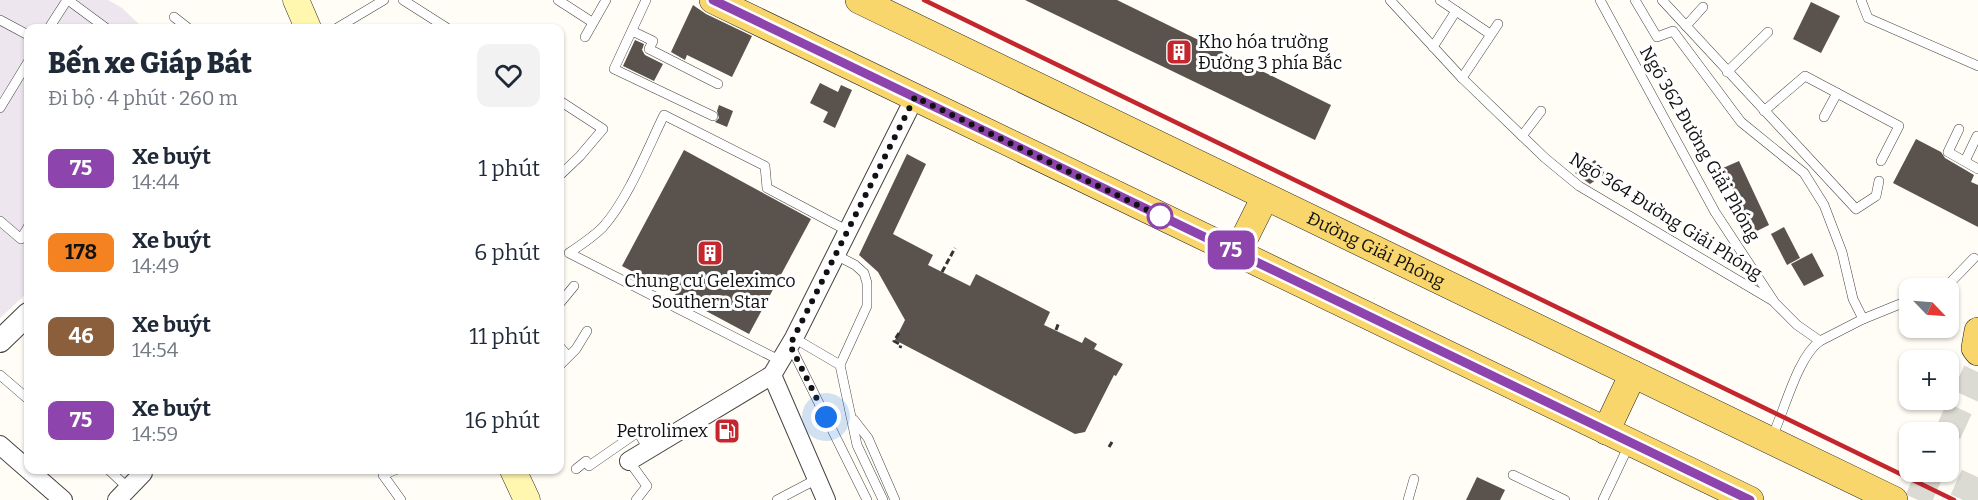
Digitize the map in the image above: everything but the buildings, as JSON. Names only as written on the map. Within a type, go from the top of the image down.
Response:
[{"type":"main road","points":[[296,0],[306,24]]},
{"type":"main road","points":[[713,0],[1750,500]]},
{"type":"main road","name":"Đường Giải Phóng","points":[[859,0],[1894,500]]},
{"type":"main road","points":[[1232,250],[1259,194]]},
{"type":"main road","points":[[1978,331],[1975,348],[1978,352]]},
{"type":"main road","points":[[1618,437],[1632,374]]},
{"type":"main road","points":[[515,474],[527,500]]},
{"type":"street","points":[[629,461],[776,368],[792,342],[915,97]]},
{"type":"street","points":[[0,341],[24,318]]},
{"type":"street","points":[[776,368],[826,500]]},
{"type":"street","points":[[0,445],[24,466]]},
{"type":"street","points":[[33,474],[63,500]]},
{"type":"street","points":[[122,494],[142,474]]},
{"type":"lane","points":[[52,24],[68,0],[101,24]]},
{"type":"lane","points":[[344,24],[384,0]]},
{"type":"lane","points":[[403,0],[441,24]]},
{"type":"lane","points":[[558,0],[592,22]]},
{"type":"lane","points":[[585,37],[606,0]]},
{"type":"lane","points":[[646,0],[614,69],[713,116]]},
{"type":"lane","name":"Ngõ 364 Đường Giải Phóng","points":[[1390,0],[1462,78],[1522,136],[1579,186],[1775,303]]},
{"type":"lane","points":[[1440,0],[1490,34]]},
{"type":"lane","name":"Ngõ 362 Đường Giải Phóng","points":[[1600,0],[1715,213],[1775,303]]},
{"type":"lane","points":[[1635,0],[1657,37],[1673,31],[1741,122],[1804,173],[1824,205],[1842,252],[1852,299],[1863,319]]},
{"type":"lane","points":[[1662,0],[1856,209],[1876,196],[1879,181]]},
{"type":"lane","points":[[1861,0],[1868,18],[1978,66]]},
{"type":"lane","points":[[1686,26],[1704,6]]},
{"type":"lane","points":[[1433,47],[1456,11]]},
{"type":"lane","points":[[174,17],[183,24]]},
{"type":"lane","points":[[0,21],[24,33]]},
{"type":"lane","points":[[1462,78],[1498,24]]},
{"type":"lane","points":[[632,31],[653,41],[650,49],[718,84]]},
{"type":"lane","points":[[1727,72],[1768,32]]},
{"type":"lane","points":[[0,108],[24,69]]},
{"type":"lane","points":[[1764,111],[1805,75],[1899,126],[1881,161]]},
{"type":"lane","points":[[1824,117],[1837,93]]},
{"type":"lane","points":[[564,104],[603,129],[564,172]]},
{"type":"lane","points":[[1522,136],[1541,111]]},
{"type":"lane","points":[[776,368],[569,253],[586,242],[603,226],[616,209],[664,115],[765,166],[767,188],[848,231]]},
{"type":"lane","points":[[1959,129],[1948,152],[1978,169]]},
{"type":"lane","points":[[1965,161],[1977,136]]},
{"type":"lane","points":[[0,222],[21,239],[24,233]]},
{"type":"lane","points":[[836,255],[864,273],[867,283],[867,306],[840,365],[857,445],[883,500]]},
{"type":"lane","points":[[1955,278],[1974,258]]},
{"type":"lane","points":[[564,298],[574,286]]},
{"type":"lane","points":[[1775,303],[1797,325],[1820,341]]},
{"type":"lane","points":[[1770,441],[1802,364],[1815,344],[1863,319],[1899,304]]},
{"type":"lane","points":[[564,360],[576,349],[587,331]]},
{"type":"lane","points":[[792,342],[840,365]]},
{"type":"lane","points":[[792,342],[867,500]]},
{"type":"lane","points":[[564,352],[568,356]]},
{"type":"lane","points":[[0,375],[24,396]]},
{"type":"lane","points":[[852,418],[868,438],[895,500]]},
{"type":"lane","points":[[576,469],[586,461],[589,466],[638,432],[648,449]]},
{"type":"lane","points":[[1603,500],[1618,437]]},
{"type":"lane","points":[[629,461],[647,486],[636,500]]},
{"type":"lane","points":[[111,474],[122,494]]},
{"type":"lane","points":[[385,474],[383,475],[401,500]]},
{"type":"lane","points":[[1513,475],[1565,500]]},
{"type":"lane","points":[[777,500],[817,479]]},
{"type":"lane","points":[[1408,500],[1414,479]]},
{"type":"path","points":[[942,272],[955,248]]},
{"type":"path","points":[[1056,330],[1059,322]]},
{"type":"path","points":[[899,333],[894,341],[901,345],[900,348]]},
{"type":"path","points":[[1109,447],[1112,442]]},
{"type":"shaded area","points":[[0,0],[108,0],[122,8],[139,24],[24,24],[24,296],[0,318]]},
{"type":"tunnel","points":[[1953,422],[1978,368]]},
{"type":"tunnel","points":[[1963,500],[1978,467]]},
{"type":"tunnel","points":[[1918,500],[1926,482]]},
{"type":"railway","points":[[924,0],[1954,500]]},
{"type":"bus line","name":"75","points":[[713,0],[1750,500]]},
{"type":"place","name":"Kho hóa trường Đường 3 phía Bắc","points":[[1179,52]]},
{"type":"place","name":"Chung cư Geleximco Southern Star","points":[[710,253]]},
{"type":"place","name":"Petrolimex","points":[[727,431]]},
{"type":"route","points":[[826,417],[790,345],[915,97],[1160,216]]}]
